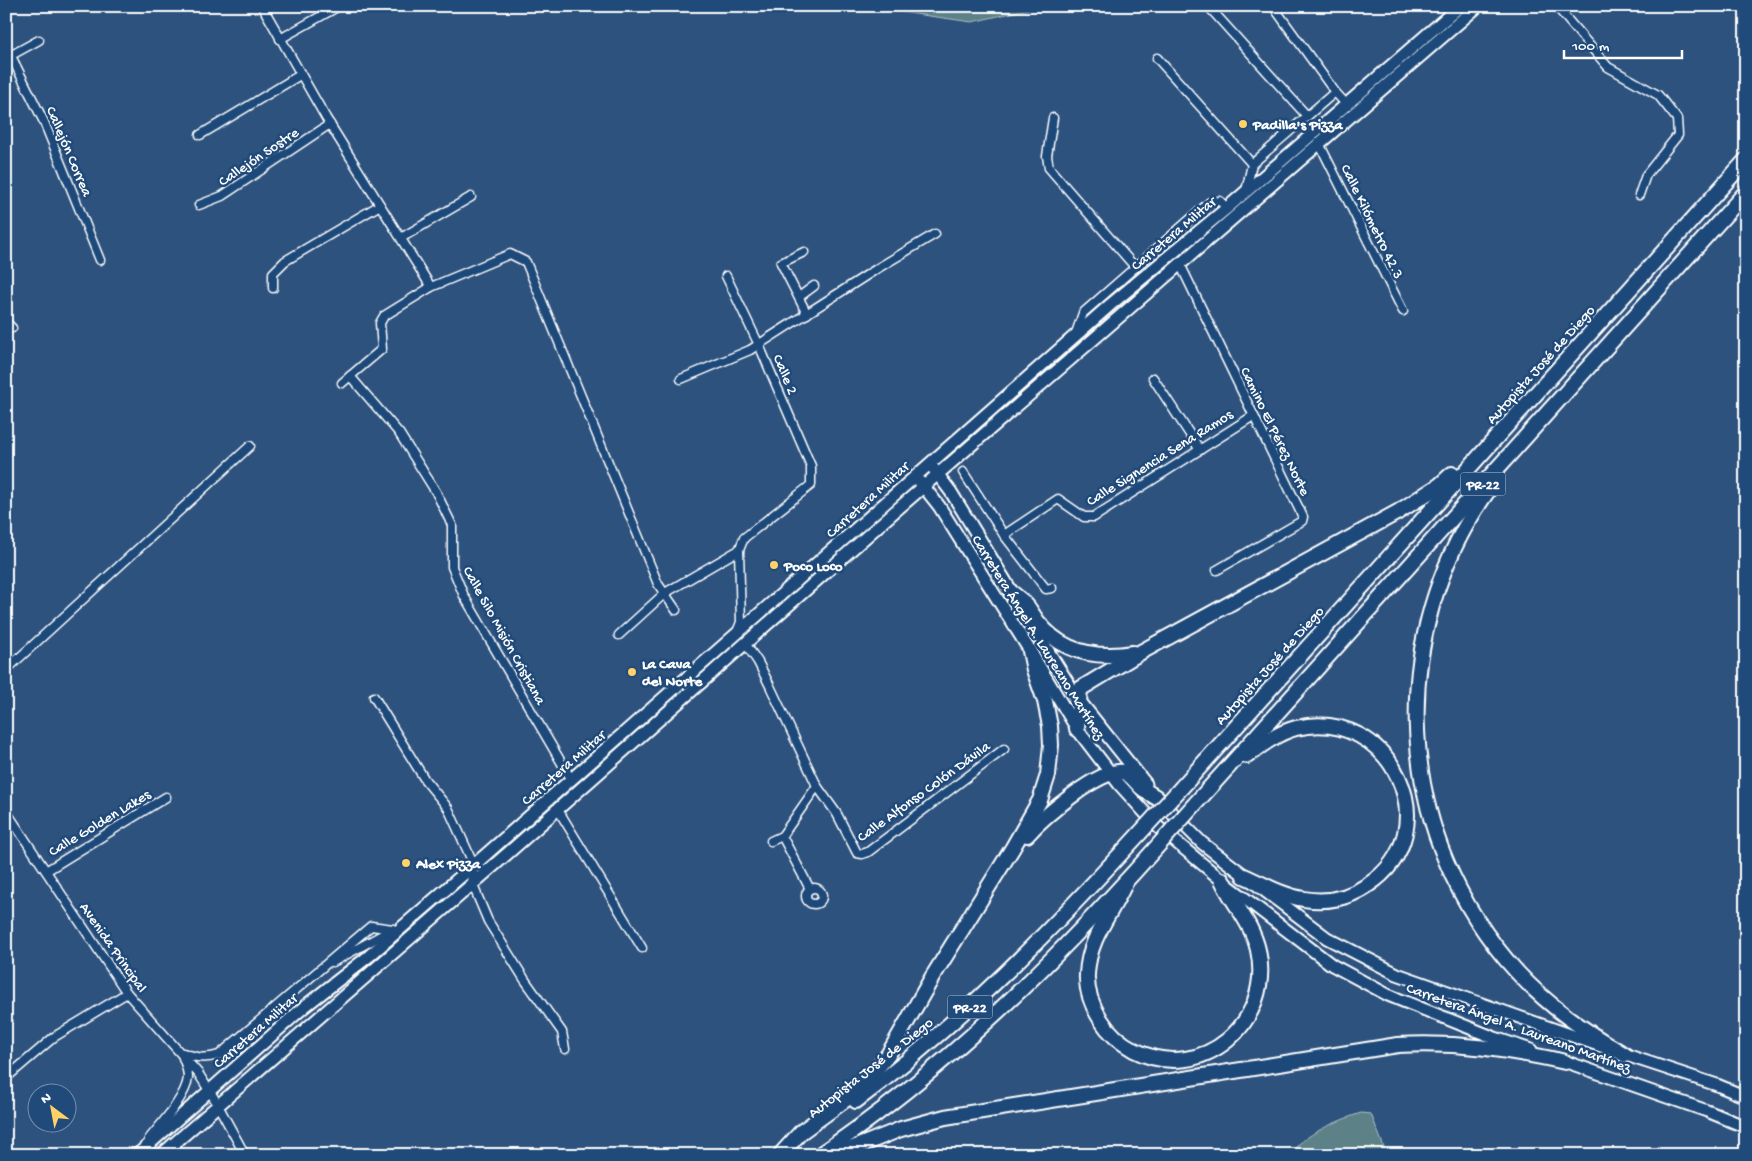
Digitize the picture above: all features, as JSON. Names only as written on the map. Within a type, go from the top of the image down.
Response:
[{"type":"highway","name":"Autopista José de Diego","points":[[781,1154],[879,1083],[948,1027],[987,992],[1047,932],[1182,787],[1746,160]]},
{"type":"highway","name":"PR-22","points":[[820,1155],[904,1091],[993,1015],[1043,967],[1126,881],[1746,192]]},
{"type":"highway","points":[[1077,729],[1080,689],[1141,652],[1398,512],[1440,485],[1486,448]]},
{"type":"highway","points":[[1509,456],[1456,543],[1439,580],[1431,606],[1421,652],[1416,704],[1422,783],[1444,857],[1456,884],[1482,927],[1516,971],[1547,1001],[1594,1036],[1625,1054]]},
{"type":"highway","points":[[1012,593],[1027,605],[1044,629],[1067,646],[1086,653],[1110,656],[1141,652]]},
{"type":"highway","points":[[781,1154],[801,1132],[849,1097],[866,1081],[888,1055],[943,959],[1012,849],[1040,800],[1050,762],[1051,745],[1048,712],[1034,670],[1030,651]]},
{"type":"highway","points":[[1220,777],[1260,746],[1280,734],[1295,728],[1325,726],[1352,732],[1375,746],[1392,764],[1403,789],[1407,816],[1402,843],[1390,866],[1382,875],[1350,896],[1329,900],[1303,899],[1280,892],[1244,876]]},
{"type":"highway","points":[[1012,849],[1064,801],[1104,776],[1125,772],[1142,788],[1157,798]]},
{"type":"highway","points":[[1126,881],[1118,900],[1095,939],[1088,961],[1089,996],[1103,1024],[1118,1040],[1146,1055],[1171,1060],[1202,1055],[1223,1044],[1243,1025],[1256,1003],[1261,978],[1258,950],[1249,924],[1228,893],[1222,880]]},
{"type":"highway","points":[[836,1155],[901,1128],[945,1116],[1398,1045],[1434,1043],[1487,1047],[1565,1062]]},
{"type":"main road","name":"Carretera Militar","points":[[161,1155],[557,808],[916,476],[1075,336],[1227,208],[1460,6]]},
{"type":"main road","name":"Carretera Militar","points":[[137,1155],[325,989],[369,956],[571,780],[938,474],[1478,6]]},
{"type":"main road","name":"Carretera Ángel A. Laureano Martínez","points":[[930,464],[951,492],[1078,699],[1157,798],[1202,843],[1244,876],[1327,938],[1397,974],[1709,1082],[1746,1097]]},
{"type":"main road","name":"Carretera Ángel A. Laureano Martínez","points":[[916,476],[939,506],[1077,729],[1112,774],[1158,827],[1222,880],[1332,965],[1388,995],[1495,1038],[1707,1111],[1746,1127]]},
{"type":"street","points":[[262,6],[330,124],[431,286]]},
{"type":"street","points":[[280,39],[339,6]]},
{"type":"street","points":[[1208,6],[1306,116]]},
{"type":"street","points":[[1273,6],[1334,92],[1346,104]]},
{"type":"street","points":[[1556,6],[1608,67],[1658,95],[1678,119],[1678,135],[1646,175],[1639,195]]},
{"type":"street","points":[[8,57],[39,40]]},
{"type":"street","name":"Callejón Correa","points":[[8,57],[44,122],[100,260]]},
{"type":"street","points":[[1157,58],[1252,164]]},
{"type":"street","points":[[200,135],[300,74]]},
{"type":"street","points":[[1246,191],[1252,164],[1334,92]]},
{"type":"street","points":[[1053,118],[1047,156],[1049,168],[1135,267]]},
{"type":"street","name":"Callejón Sostre","points":[[199,205],[222,196],[330,124]]},
{"type":"street","name":"Calle Kilómetro 42.3","points":[[1319,143],[1403,311]]},
{"type":"street","points":[[401,238],[471,197]]},
{"type":"street","points":[[1075,336],[1083,312],[1210,202],[1220,201],[1227,208]]},
{"type":"street","points":[[273,288],[273,273],[286,261],[380,205]]},
{"type":"street","points":[[681,379],[759,345],[878,268],[935,234]]},
{"type":"street","points":[[804,252],[781,263],[807,314]]},
{"type":"street","points":[[342,383],[382,348],[380,323],[384,316],[431,286],[510,254],[526,262],[658,584],[676,610]]},
{"type":"street","name":"Camino El Pérez Norte","points":[[1180,264],[1303,517],[1302,521],[1216,570]]},
{"type":"street","name":"Calle 2","points":[[726,276],[759,345],[810,466],[811,485],[744,538],[739,550]]},
{"type":"street","points":[[799,297],[814,286]]},
{"type":"street","points":[[6,322],[12,328]]},
{"type":"street","name":"Calle Silo Misión Cristiana","points":[[350,376],[399,433],[436,492],[452,525],[452,567],[464,596],[571,780]]},
{"type":"street","points":[[1153,378],[1200,450]]},
{"type":"street","name":"Calle Signencia Sena Ramos","points":[[1004,535],[1058,499],[1084,518],[1094,516],[1253,416]]},
{"type":"street","points":[[6,670],[250,446]]},
{"type":"street","points":[[963,472],[1004,535],[1046,589],[1052,588]]},
{"type":"street","points":[[619,635],[665,593],[739,550],[740,640]]},
{"type":"street","name":"Calle Alfonso Colón Dávila","points":[[740,640],[758,662],[817,786],[837,814],[858,853],[868,852],[1004,749]]},
{"type":"street","points":[[374,697],[425,780],[448,808],[474,865],[472,883],[488,921],[525,980],[562,1032],[565,1049]]},
{"type":"street","points":[[772,841],[782,836],[817,786]]},
{"type":"street","name":"Calle Golden Lakes","points":[[46,871],[166,797]]},
{"type":"street","points":[[557,808],[642,948]]},
{"type":"street","name":"Avenida Principal","points":[[6,811],[127,993],[198,1073],[245,1155]]},
{"type":"street","points":[[782,836],[810,889]]},
{"type":"street","points":[[310,977],[369,941],[410,920]]},
{"type":"street","points":[[181,1052],[193,1057],[202,1058],[219,1055],[371,926],[393,929]]},
{"type":"street","points":[[6,1078],[54,1037],[127,993]]},
{"type":"street","points":[[137,1155],[184,1092],[188,1079],[187,1069],[181,1052]]},
{"type":"green space","points":[[858,6],[1042,6],[972,22]]},
{"type":"green space","points":[[1361,1113],[1371,1114],[1387,1155],[1291,1155],[1302,1141],[1321,1129]]},
{"type":"place","name":"Padilla's Pizza","points":[[1243,124]]},
{"type":"place","name":"Poco Loco","points":[[774,565]]},
{"type":"place","name":"La Cava del Norte","points":[[632,672]]},
{"type":"place","name":"Alex Pizza","points":[[406,863]]}]
